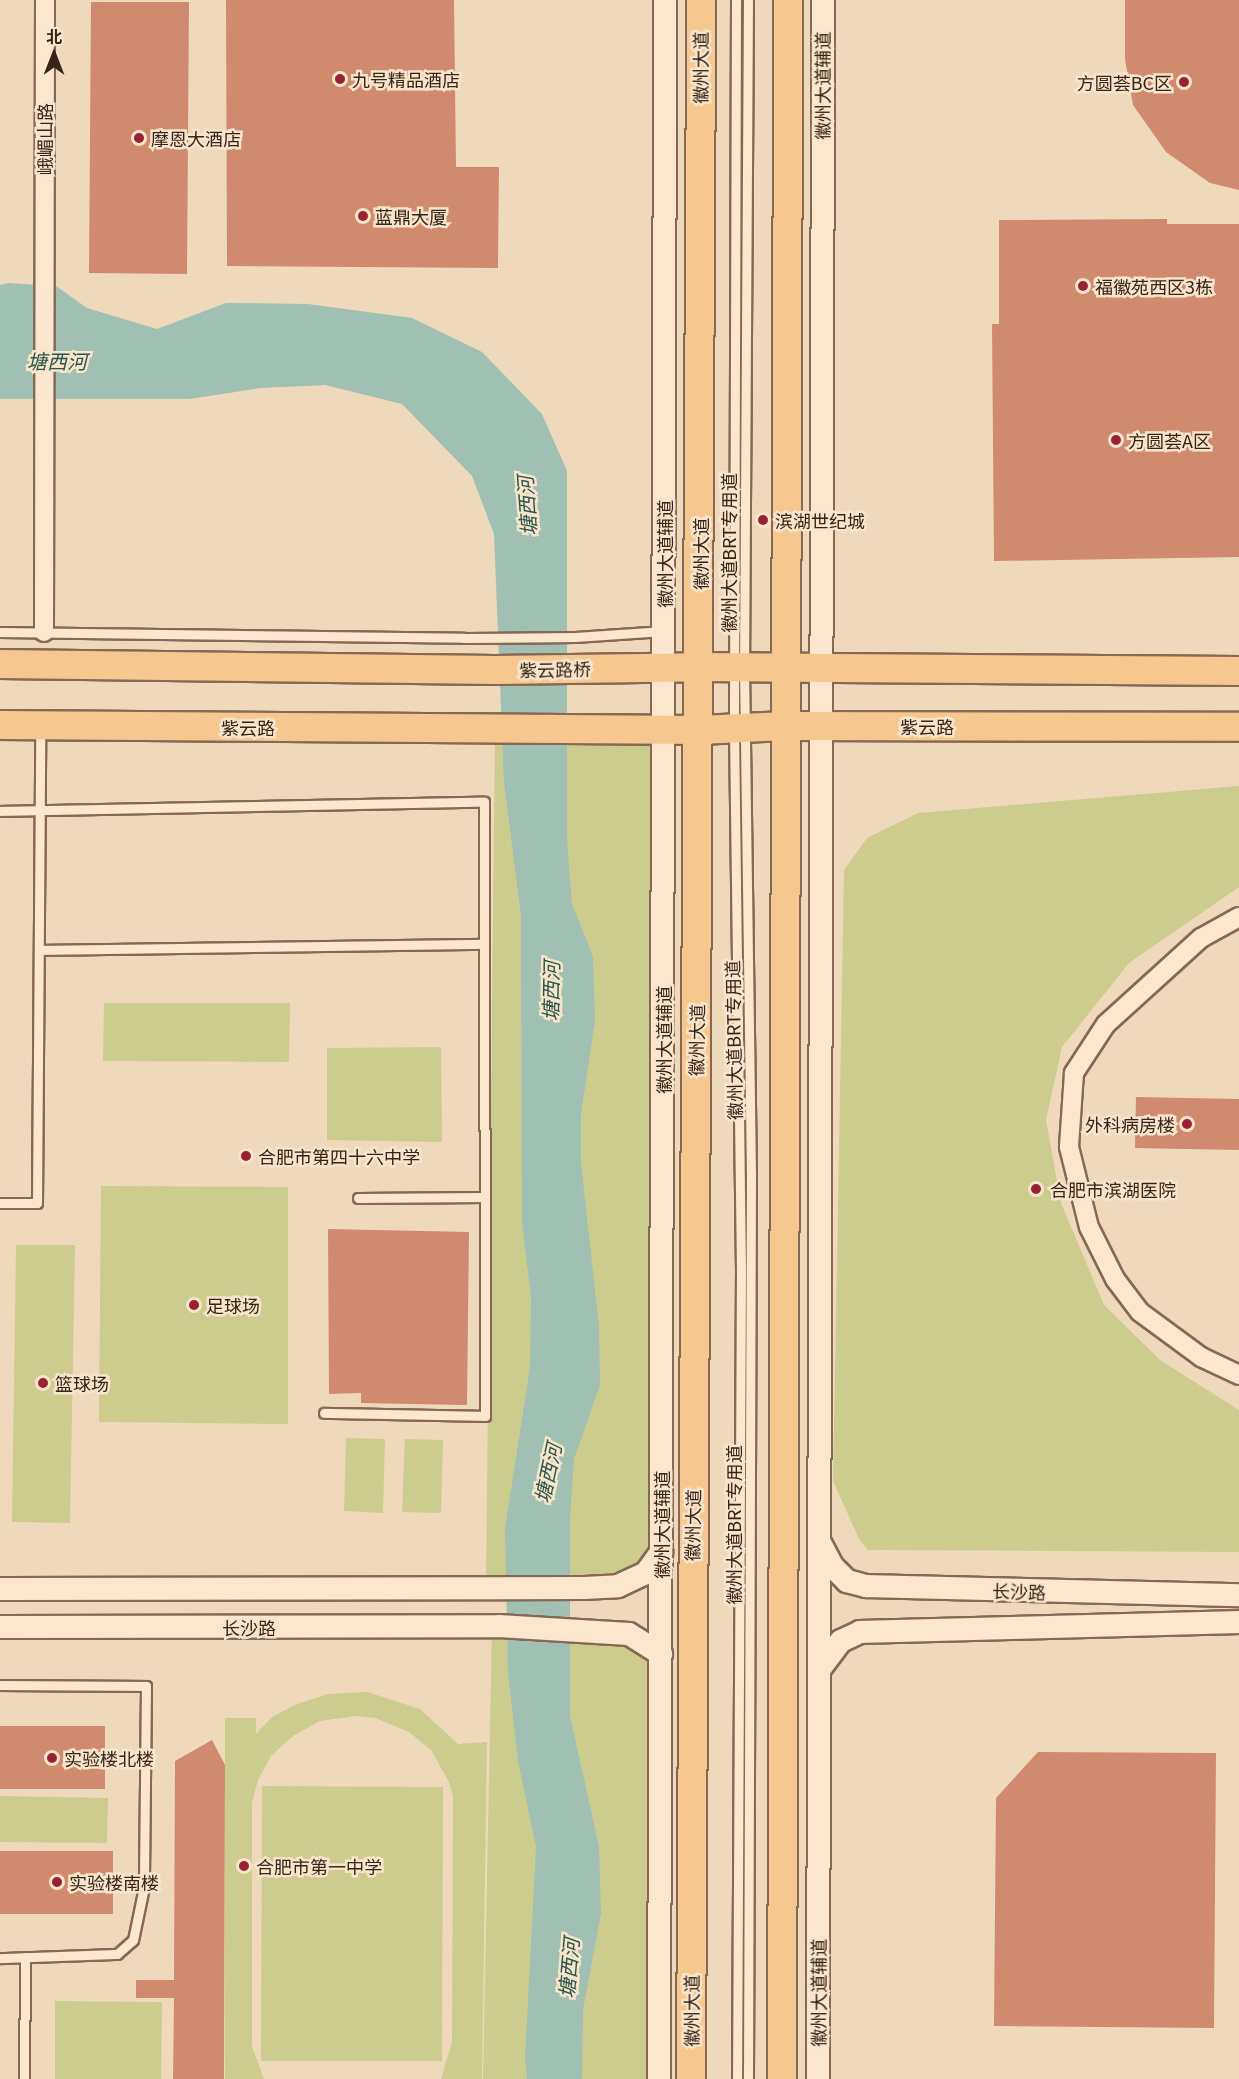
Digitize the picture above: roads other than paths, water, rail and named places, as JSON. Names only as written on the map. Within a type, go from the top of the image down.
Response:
[{"type":"main road","name":"徽州大道","points":[[690,2079],[699,730],[701,0]]},
{"type":"main road","points":[[782,2079],[788,0]]},
{"type":"main road","name":"紫云路桥","points":[[0,663],[495,670],[663,668]]},
{"type":"main road","points":[[663,668],[1239,671]]},
{"type":"main road","name":"紫云路","points":[[0,726],[699,730],[786,726],[1239,727]]},
{"type":"street","name":"峨嵋山路","points":[[44,632],[45,0]]},
{"type":"street","name":"徽州大道辅道","points":[[659,2079],[665,0]]},
{"type":"street","name":"徽州大道辅道","points":[[818,2079],[823,0]]},
{"type":"street","points":[[1239,917],[1201,938],[1106,1024],[1074,1073],[1069,1147],[1089,1227],[1115,1279],[1140,1312],[1201,1357],[1239,1375]]},
{"type":"street","name":"长沙路","points":[[819,1542],[833,1567],[848,1581],[866,1586],[1239,1595]]},
{"type":"street","points":[[0,1589],[584,1588],[618,1586],[646,1574],[661,1552]]},
{"type":"street","name":"长沙路","points":[[819,1670],[841,1641],[860,1632],[1239,1622]]},
{"type":"street","name":"长沙路","points":[[0,1627],[499,1626],[629,1634],[661,1654]]},
{"type":"lane","name":"徽州大道BRT专用道","points":[[736,0],[741,1270],[737,2079]]},
{"type":"lane","name":"徽州大道BRT专用道","points":[[740,668],[748,0]]},
{"type":"lane","points":[[0,632],[464,638],[575,637],[664,631]]},
{"type":"lane","points":[[0,1203],[37,1203],[40,726]]},
{"type":"lane","name":"徽州大道BRT专用道","points":[[740,728],[751,1173],[748,2079]]},
{"type":"lane","points":[[0,810],[484,802],[485,1416],[324,1413]]},
{"type":"lane","points":[[40,950],[484,944]]},
{"type":"lane","points":[[358,1198],[484,1197]]},
{"type":"lane","points":[[0,1685],[146,1686],[144,1887],[134,1940],[117,1954],[0,1958]]},
{"type":"lane","points":[[24,2079],[26,1957]]},
{"type":"water","name":"塘西河","points":[[8,283],[56,286],[87,308],[157,329],[226,303],[308,304],[412,318],[482,352],[542,414],[567,471],[567,839],[572,904],[593,956],[595,1021],[581,1114],[581,1163],[599,1326],[600,1385],[574,1459],[570,1519],[570,1716],[599,1846],[601,1914],[583,2010],[582,2079],[527,2079],[525,2058],[536,1847],[518,1761],[508,1673],[505,1529],[530,1367],[531,1297],[522,1222],[521,917],[504,782],[494,534],[472,476],[402,404],[325,385],[261,388],[190,399],[0,399],[0,285]]},
{"type":"place","name":"九号精品酒店","points":[[340,79]]},
{"type":"place","name":"方圆荟BC区","points":[[1184,82]]},
{"type":"place","name":"摩恩大酒店","points":[[139,138]]},
{"type":"place","name":"蓝鼎大厦","points":[[363,216]]},
{"type":"place","name":"福徽苑西区3栋","points":[[1083,286]]},
{"type":"place","name":"方圆荟A区","points":[[1116,440]]},
{"type":"place","name":"滨湖世纪城","points":[[763,520]]},
{"type":"place","name":"外科病房楼","points":[[1187,1124]]},
{"type":"place","name":"合肥市第四十六中学","points":[[246,1156]]},
{"type":"place","name":"合肥市滨湖医院","points":[[1036,1189]]},
{"type":"place","name":"足球场","points":[[194,1305]]},
{"type":"place","name":"篮球场","points":[[43,1383]]},
{"type":"place","name":"实验楼北楼","points":[[52,1758]]},
{"type":"place","name":"合肥市第一中学","points":[[244,1866]]},
{"type":"place","name":"实验楼南楼","points":[[57,1882]]}]
